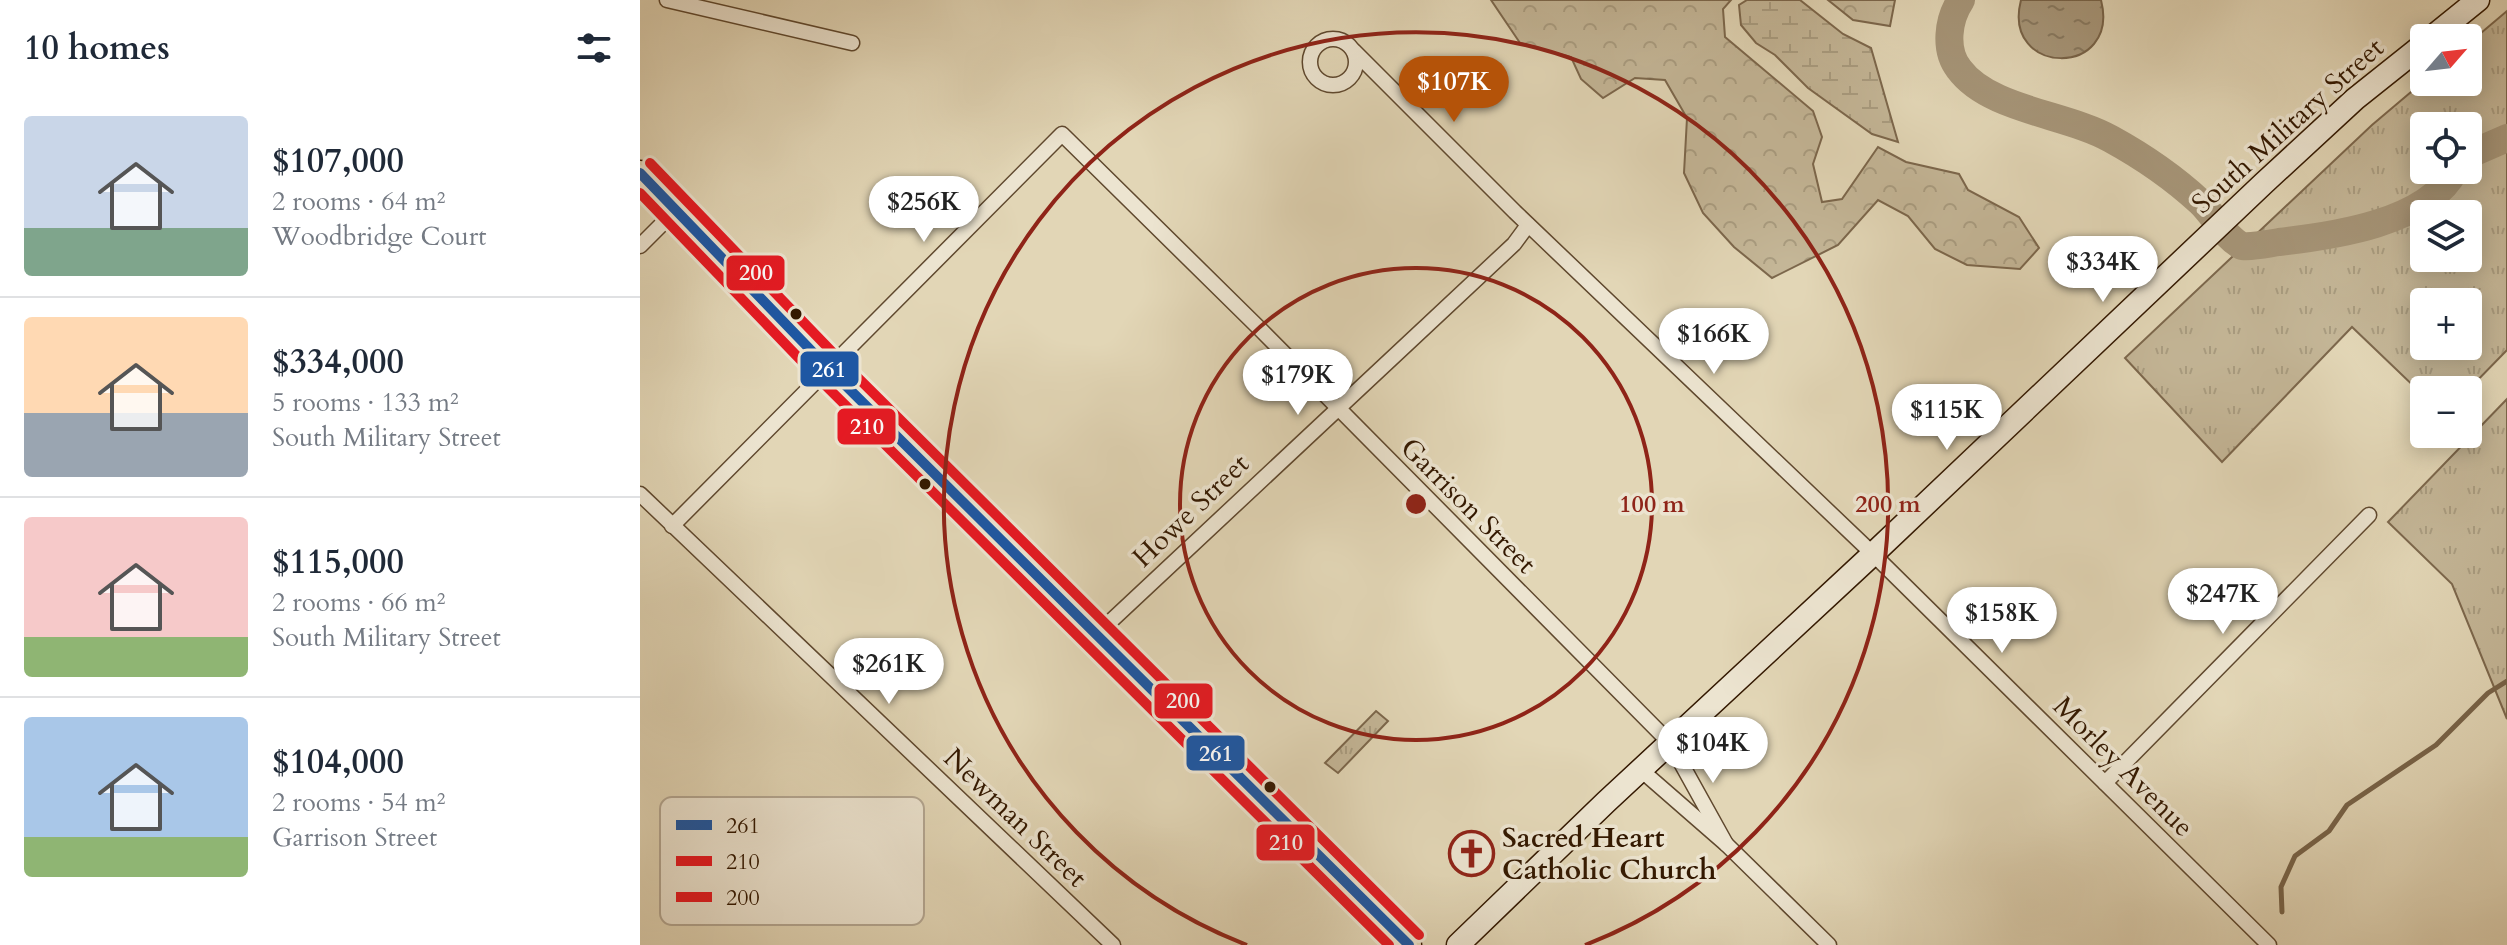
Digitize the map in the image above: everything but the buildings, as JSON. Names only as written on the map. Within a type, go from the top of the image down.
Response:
[{"type":"main road","points":[[640,173],[827,367],[1409,945]]},
{"type":"street","points":[[667,0],[852,43]]},
{"type":"street","points":[[2448,24],[2478,0]]},
{"type":"street","name":"Morley Avenue","points":[[1354,51],[1528,225],[1873,554],[2269,945]]},
{"type":"street","name":"South Military Street","points":[[1458,945],[2264,183],[2355,99],[2410,55]]},
{"type":"street","name":"Garrison Street","points":[[827,367],[1062,134],[1670,743],[1726,844]]},
{"type":"street","points":[[640,246],[676,210]]},
{"type":"street","name":"Howe Street","points":[[1096,635],[1517,241],[1528,225]]},
{"type":"street","points":[[672,526],[827,367]]},
{"type":"street","name":"Newman Street","points":[[640,494],[1113,945]]},
{"type":"street","points":[[2105,783],[2369,515]]},
{"type":"street","name":"Garrison Street","points":[[1641,770],[1726,844],[1829,945]]},
{"type":"green space","points":[[1491,0],[1731,0],[1723,9],[1725,37],[1813,111],[1822,137],[1813,164],[1822,202],[1842,199],[1878,147],[1906,162],[1959,174],[1968,190],[2019,217],[2039,248],[2020,269],[1967,265],[1935,249],[1908,216],[1878,200],[1838,245],[1772,278],[1734,247],[1703,213],[1684,173],[1687,118],[1665,80],[1635,78],[1603,98],[1581,79],[1571,57],[1520,43]]},
{"type":"green space","points":[[1747,0],[1800,0],[1843,34],[1871,48],[1898,142],[1872,134],[1808,88],[1775,55],[1756,43],[1741,25],[1739,5]]},
{"type":"green space","points":[[1828,0],[1895,0],[1890,26],[1853,20]]},
{"type":"green space","points":[[2507,11],[2507,350],[2482,376],[2410,376],[2410,383],[2352,327],[2222,462],[2125,358],[2410,93],[2410,96],[2482,96],[2482,32]]},
{"type":"green space","points":[[2507,399],[2507,719],[2452,584],[2388,522],[2460,448],[2482,448],[2482,425]]},
{"type":"green space","points":[[1376,711],[1388,721],[1338,773],[1325,763]]},
{"type":"water","points":[[2021,0],[2101,0],[2102,26],[2094,44],[2079,55],[2061,58],[2043,54],[2028,43],[2020,25]]},
{"type":"waterway","points":[[1961,0],[1951,25],[1951,53],[1959,69],[1972,83],[2009,103],[2093,130],[2111,139],[2190,193],[2230,238],[2242,246],[2325,236],[2377,224],[2424,203],[2445,184]]},
{"type":"waterway","points":[[2482,149],[2507,138]]},
{"type":"waterway","points":[[2282,912],[2281,887],[2295,856],[2329,831],[2347,805],[2436,745],[2488,693],[2507,681]]},
{"type":"transit line","name":"200","points":[[650,163],[837,357],[1419,935]]},
{"type":"transit line","name":"261","points":[[640,173],[827,367],[1409,945]]},
{"type":"transit line","name":"210","points":[[640,193],[817,377],[1389,945]]},
{"type":"place","name":"Sacred Heart Catholic Church","points":[[1471,853]]}]
